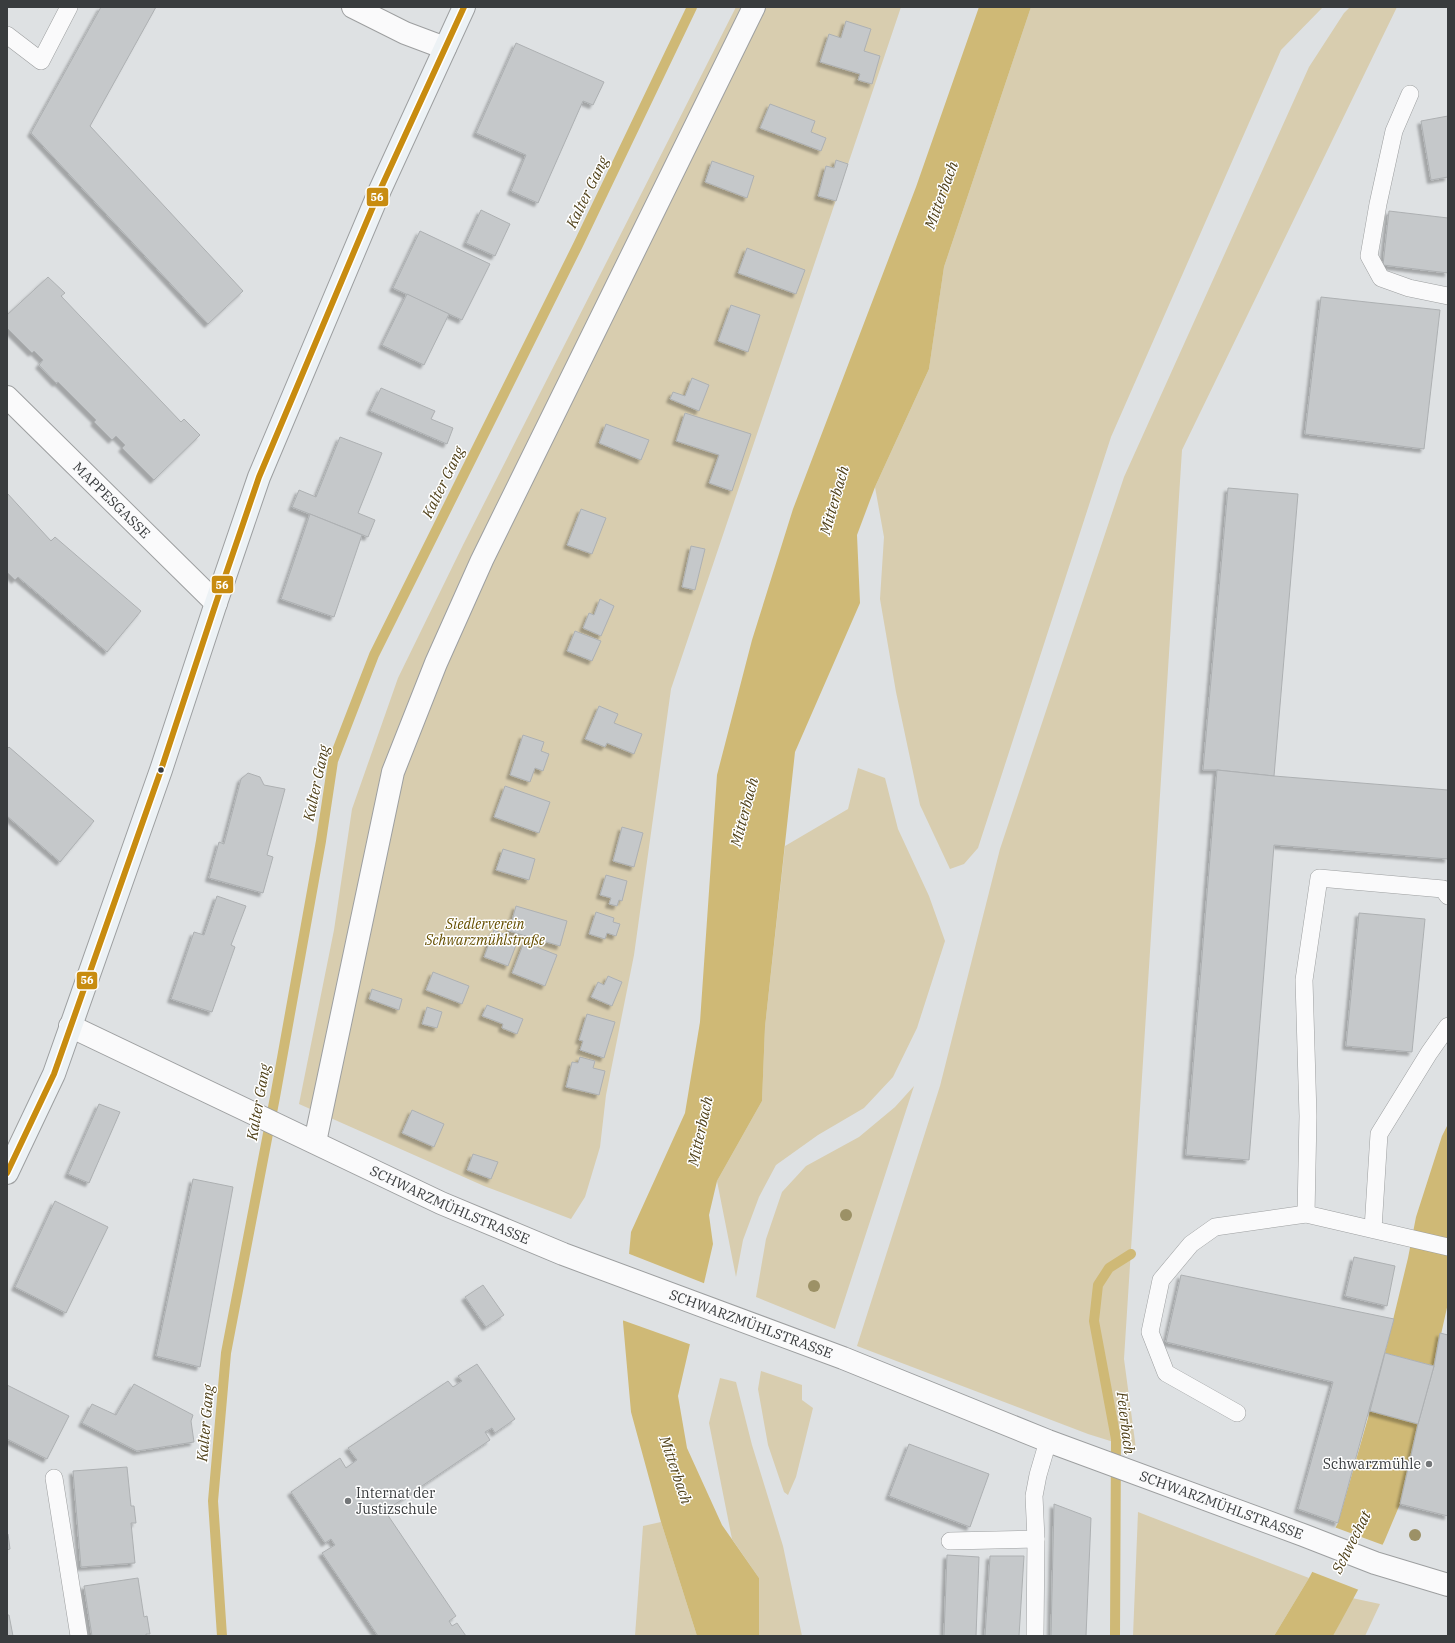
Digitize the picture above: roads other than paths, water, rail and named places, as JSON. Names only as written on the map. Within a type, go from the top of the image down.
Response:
[{"type":"main road","points":[[7,1172],[54,1074],[161,770],[259,477],[380,190],[464,7]]},
{"type":"street","points":[[353,7],[406,33],[445,48]]},
{"type":"street","points":[[308,1139],[393,772],[436,663],[482,560],[754,7]]},
{"type":"street","name":"MAPPESGASSE","points":[[7,397],[176,565],[216,602]]},
{"type":"street","name":"SCHWARZMÜHLSTRASSE","points":[[70,1026],[441,1203],[575,1258],[843,1358],[1048,1441],[1167,1486],[1376,1563],[1448,1585]]},
{"type":"lane","points":[[7,35],[41,61],[69,7]]},
{"type":"lane","points":[[1410,94],[1394,131],[1378,204],[1369,256],[1381,278],[1409,288],[1448,296]]},
{"type":"lane","points":[[1306,1214],[1308,1116],[1304,980],[1319,878],[1443,889],[1448,896]]},
{"type":"lane","points":[[1373,1229],[1379,1134],[1429,1053],[1448,1026]]},
{"type":"lane","points":[[1237,1412],[1166,1373],[1150,1332],[1161,1280],[1191,1244],[1215,1226],[1306,1214],[1448,1247]]},
{"type":"lane","points":[[1035,1636],[1036,1539],[1034,1496],[1038,1474],[1048,1441]]},
{"type":"lane","points":[[54,1478],[79,1636]]},
{"type":"lane","points":[[950,1541],[1036,1539]]},
{"type":"water","name":"Mitterbach","points":[[979,7],[1031,7],[944,267],[929,369],[875,487],[857,535],[860,603],[795,752],[765,1027],[762,1101],[717,1181],[709,1215],[713,1244],[678,1396],[687,1448],[722,1525],[759,1578],[759,1636],[697,1636],[661,1522],[631,1412],[623,1322],[631,1232],[685,1113],[700,1022],[717,775],[752,640],[793,509],[916,187]]},
{"type":"water","points":[[1448,1124],[1448,1303],[1434,1366],[1385,1353],[1408,1258],[1416,1217],[1442,1136]]},
{"type":"water","name":"Schwechat","points":[[1370,1411],[1418,1424],[1400,1504],[1384,1542],[1333,1636],[1274,1636],[1309,1578],[1338,1523]]},
{"type":"waterway","name":"Kalter Gang","points":[[222,1636],[213,1501],[226,1353],[275,1097],[321,841],[333,761],[374,655],[578,245],[692,7]]},
{"type":"waterway","name":"Feierbach","points":[[1115,1636],[1116,1439],[1094,1321],[1098,1285],[1109,1268],[1131,1254]]},
{"type":"place","name":"Schwarzmühle","points":[[1429,1464]]},
{"type":"place","name":"Internat der Justizschule","points":[[348,1501]]},
{"type":"park label","name":"Siedlerverein Schwarzmühlstraße","points":[[485,932]]}]
